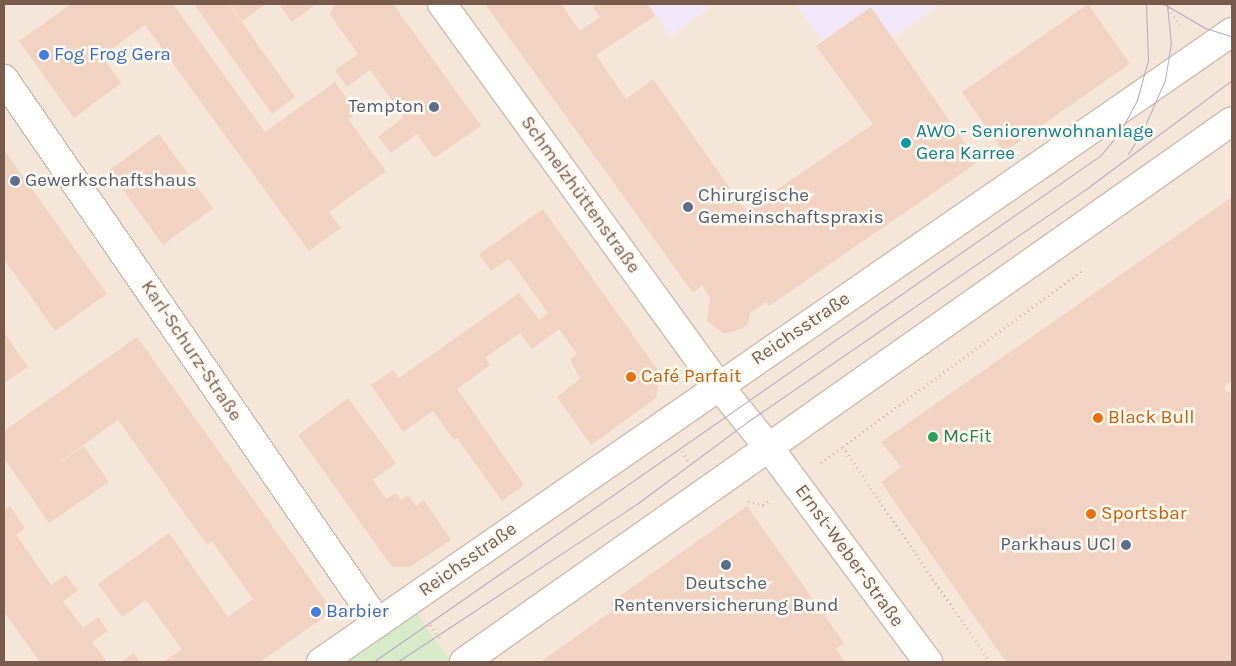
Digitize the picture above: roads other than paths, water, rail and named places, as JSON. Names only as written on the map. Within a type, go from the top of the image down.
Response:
[{"type":"main road","name":"Schmelzhüttenstraße","points":[[442,4],[718,385],[770,449]]},
{"type":"main road","name":"Reichsstraße","points":[[321,662],[718,385],[1232,32]]},
{"type":"main road","name":"Karl-Schurz-Straße","points":[[4,78],[378,623]]},
{"type":"main road","points":[[464,662],[770,449],[1232,121]]},
{"type":"main road","name":"Ernst-Weber-Straße","points":[[770,449],[928,662]]},
{"type":"tram line","points":[[373,662],[1101,155],[1121,130],[1137,100],[1148,60],[1146,4]]},
{"type":"tram line","points":[[1164,4],[1205,28],[1232,36]]},
{"type":"tram line","points":[[1128,154],[1143,130],[1165,80],[1171,44],[1167,4]]},
{"type":"tram line","points":[[397,662],[638,503],[747,422],[1090,186],[1232,80]]},
{"type":"place","name":"Fog Frog Gera","points":[[44,55]]},
{"type":"place","name":"Tempton","points":[[434,107]]},
{"type":"place","name":"AWO - Seniorenwohnanlage Gera Karree","points":[[906,143]]},
{"type":"place","name":"Gewerkschaftshaus","points":[[15,181]]},
{"type":"place","name":"Chirurgische Gemeinschaftspraxis","points":[[688,207]]},
{"type":"place","name":"Café Parfait","points":[[631,377]]},
{"type":"place","name":"Black Bull","points":[[1098,418]]},
{"type":"place","name":"McFit","points":[[933,437]]},
{"type":"place","name":"Sportsbar","points":[[1091,514]]},
{"type":"place","name":"Parkhaus UCI","points":[[1126,545]]},
{"type":"place","name":"Deutsche Rentenversicherung Bund","points":[[726,565]]},
{"type":"place","name":"Barbier","points":[[316,612]]}]
